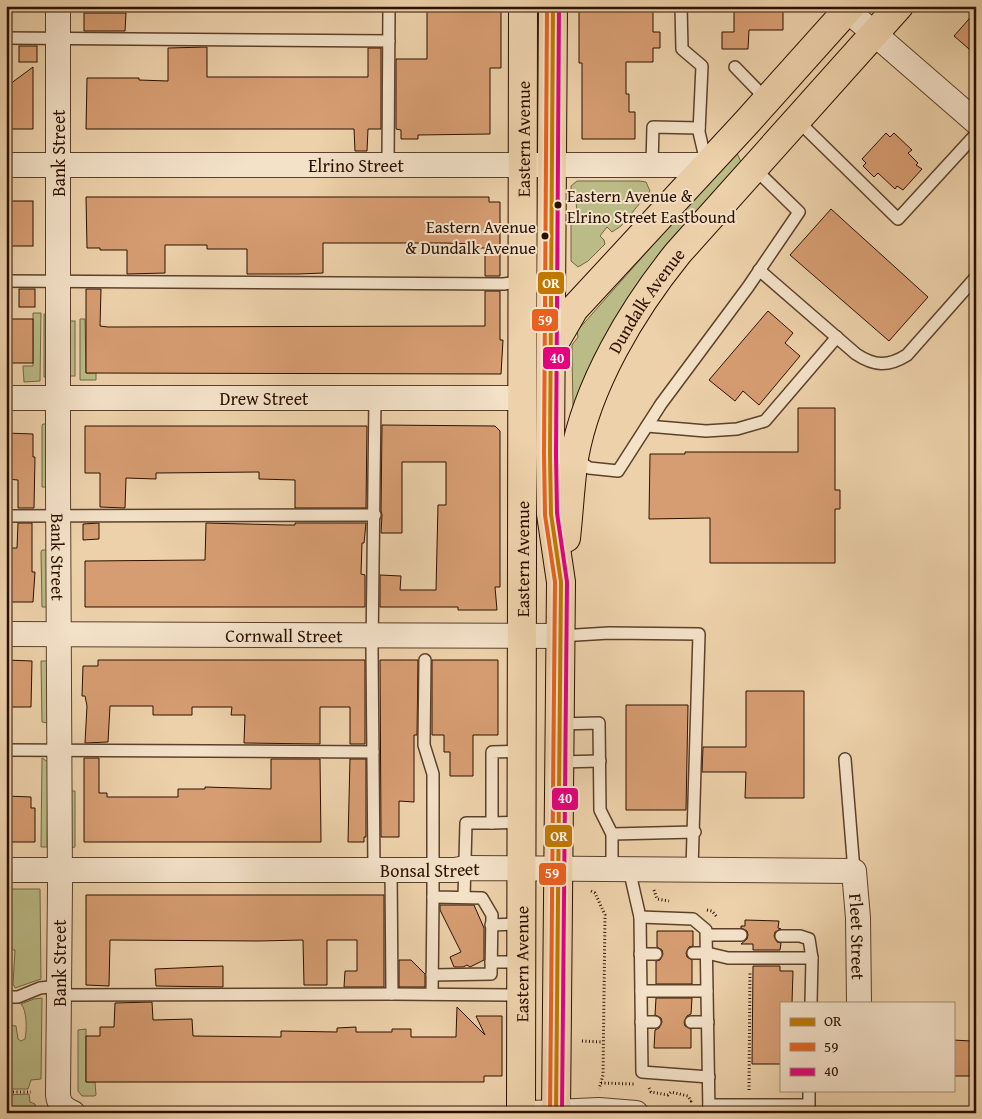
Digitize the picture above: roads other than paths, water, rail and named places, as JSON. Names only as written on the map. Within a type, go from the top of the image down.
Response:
[{"type":"main road","name":"Eastern Avenue","points":[[521,1113],[523,6]]},
{"type":"main road","name":"Eastern Avenue","points":[[548,1112],[558,869],[561,582],[551,514],[553,6]]},
{"type":"main road","name":"Dundalk Avenue","points":[[561,582],[574,458],[587,411],[618,340],[654,282],[678,253],[899,6]]},
{"type":"main road","points":[[522,398],[574,310],[849,8]]},
{"type":"main road","points":[[747,122],[746,147],[748,158],[754,168]]},
{"type":"street","name":"Bank Street","points":[[58,6],[58,1095],[59,1102],[68,1110]]},
{"type":"street","points":[[849,8],[874,34],[976,122]]},
{"type":"street","name":"Elrino Street","points":[[6,165],[707,165]]},
{"type":"street","name":"Drew Street","points":[[6,398],[522,398]]},
{"type":"street","name":"Cornwall Street","points":[[6,634],[560,636]]},
{"type":"street","name":"Bonsal Street","points":[[6,870],[433,870],[465,868],[854,871]]},
{"type":"street","name":"Fleet Street","points":[[854,871],[858,918],[859,1002]]},
{"type":"street","points":[[548,1112],[615,1110],[636,1113]]},
{"type":"lane","points":[[388,165],[389,6]]},
{"type":"lane","points":[[681,6],[682,49],[702,66],[699,128],[707,165]]},
{"type":"lane","points":[[6,38],[389,41]]},
{"type":"lane","points":[[736,67],[767,100]]},
{"type":"lane","points":[[797,120],[898,219],[976,134]]},
{"type":"lane","points":[[652,165],[653,127],[699,128]]},
{"type":"lane","points":[[574,458],[589,468],[618,471],[661,404],[800,212],[754,168]]},
{"type":"lane","points":[[759,270],[856,354],[869,363],[881,364],[899,360],[907,355],[976,277]]},
{"type":"lane","points":[[6,281],[504,284],[522,281]]},
{"type":"lane","points":[[647,426],[706,431],[737,429],[765,421],[837,337]]},
{"type":"lane","points":[[375,398],[373,752],[392,994]]},
{"type":"lane","points":[[6,516],[375,515]]},
{"type":"lane","points":[[560,636],[609,633],[699,634],[695,737],[695,832],[692,869]]},
{"type":"lane","points":[[425,660],[424,745],[433,774],[432,994]]},
{"type":"lane","points":[[559,724],[600,724],[600,810],[612,834],[620,869],[640,917],[642,1072],[709,1077]]},
{"type":"lane","points":[[6,750],[373,752]]},
{"type":"lane","points":[[492,823],[492,752],[521,751]]},
{"type":"lane","points":[[845,759],[854,871]]},
{"type":"lane","points":[[559,762],[600,762]]},
{"type":"lane","points":[[464,897],[466,823],[521,822]]},
{"type":"lane","points":[[612,834],[695,832]]},
{"type":"lane","points":[[432,975],[491,974],[492,925],[492,915],[482,898],[433,897]]},
{"type":"lane","points":[[640,917],[693,919],[706,930],[709,1109],[809,1105],[809,1092]]},
{"type":"lane","points":[[492,925],[521,924]]},
{"type":"lane","points":[[706,935],[740,935]]},
{"type":"lane","points":[[781,936],[800,936],[809,939],[812,958],[811,1002]]},
{"type":"lane","points":[[693,953],[707,953],[728,958],[812,958]]},
{"type":"lane","points":[[640,954],[656,954]]},
{"type":"lane","points":[[491,962],[521,962]]},
{"type":"lane","points":[[6,998],[18,997],[40,988],[59,991],[521,995]]},
{"type":"lane","points":[[641,991],[708,991]]},
{"type":"lane","points":[[641,1022],[655,1022]]},
{"type":"lane","points":[[691,1022],[708,1022]]},
{"type":"place","name":"Eastern Avenue & Elrino Street Eastbound","points":[[558,205]]},
{"type":"place","name":"Eastern Avenue & Dundalk Avenue","points":[[545,236]]}]
